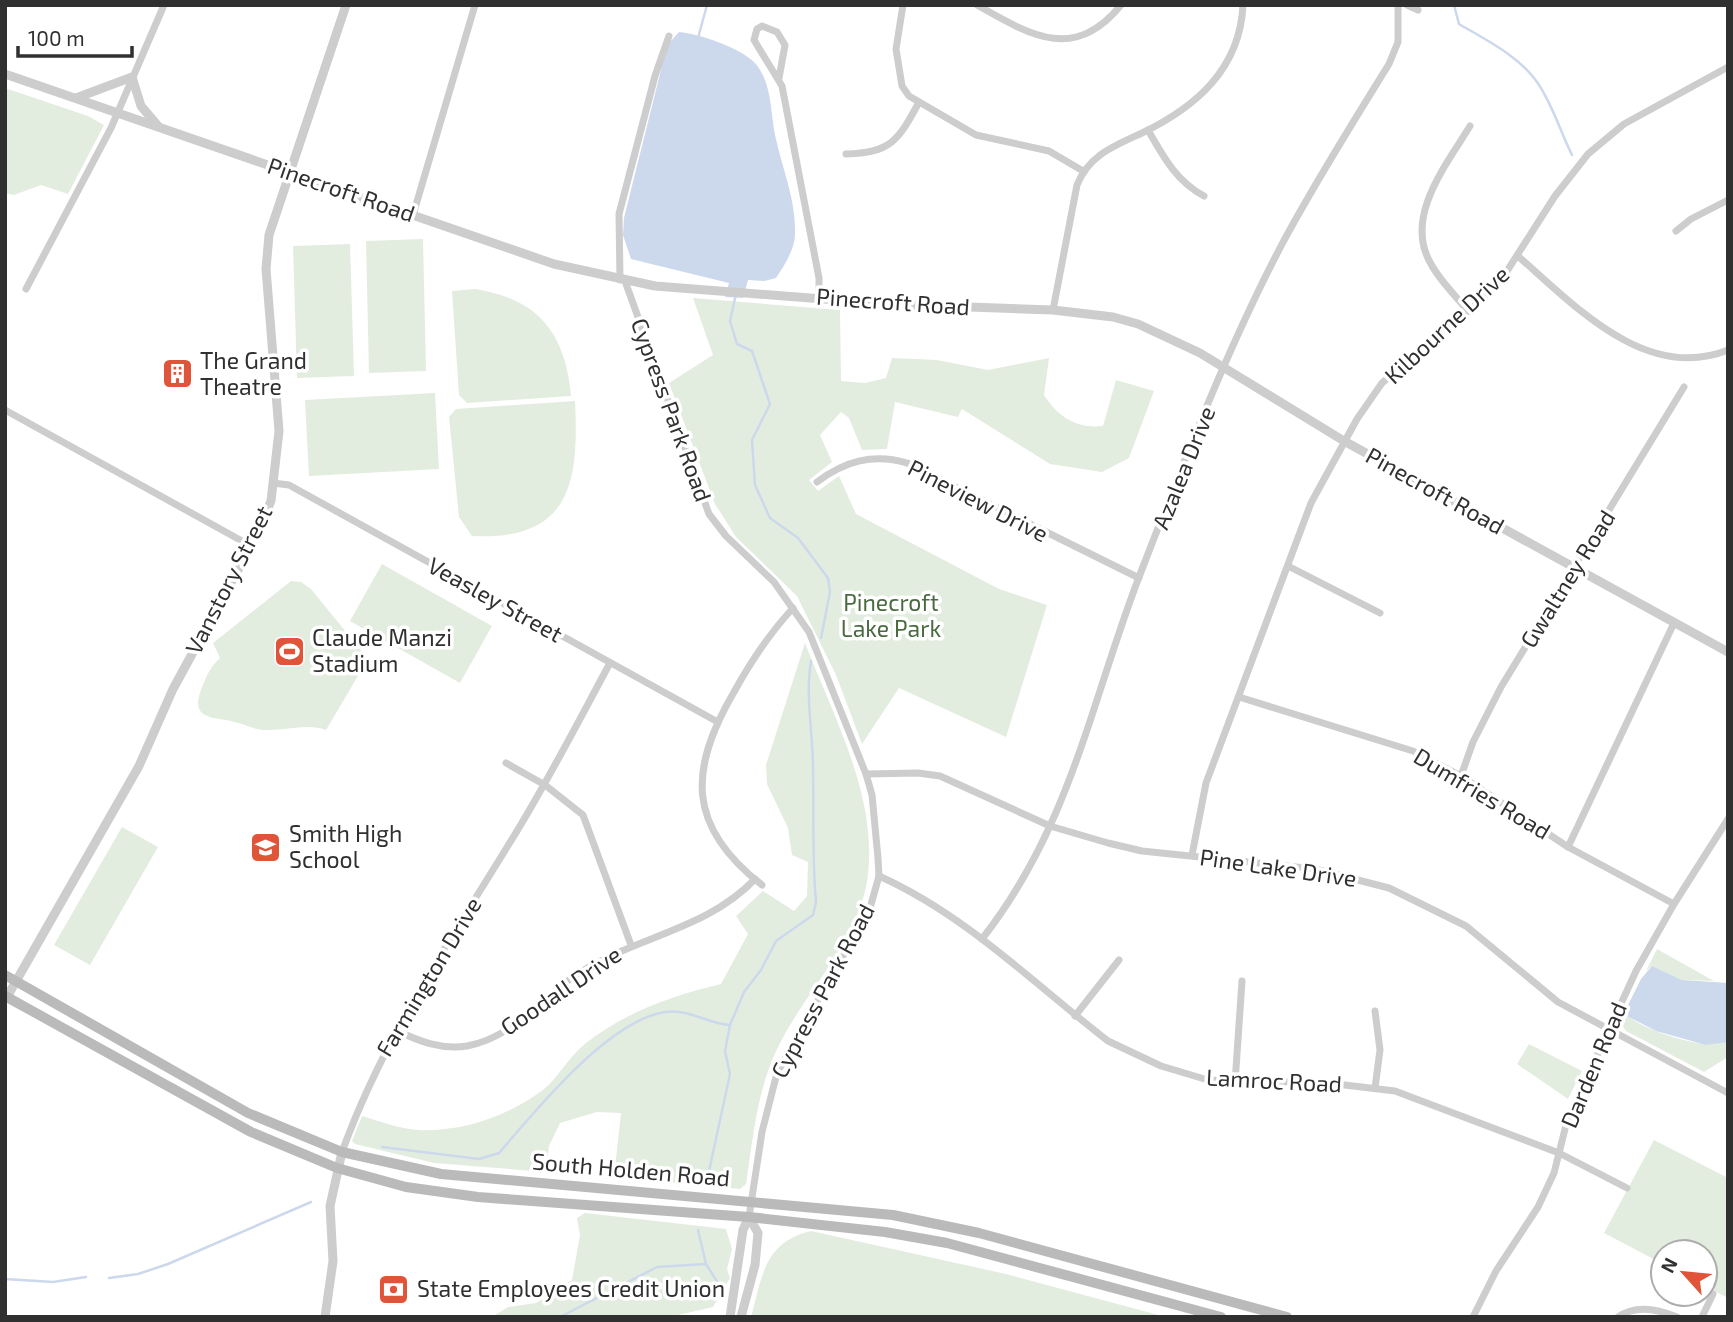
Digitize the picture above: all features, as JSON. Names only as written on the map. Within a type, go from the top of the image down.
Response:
[{"type":"main road","name":"South Holden Road","points":[[5,975],[248,1113],[342,1152],[442,1174],[861,1210],[933,1223],[1287,1317]]},
{"type":"main road","name":"South Holden Road","points":[[6,996],[240,1127],[337,1168],[406,1187],[439,1192],[842,1225],[947,1243],[1221,1317]]},
{"type":"street","points":[[26,289],[117,113],[164,5]]},
{"type":"street","name":"Vanstory Street","points":[[6,996],[139,766],[183,670],[251,546],[271,501],[279,431],[266,270],[269,235],[346,5]]},
{"type":"street","points":[[413,215],[475,5]]},
{"type":"street","points":[[903,5],[896,49],[898,73],[902,86],[918,104],[976,135],[1049,152],[1083,171]]},
{"type":"street","points":[[977,5],[1028,34],[1045,39],[1083,36],[1108,21],[1121,5]]},
{"type":"street","points":[[1053,310],[1077,185],[1083,171],[1096,156],[1148,130],[1200,98],[1230,58],[1239,36],[1243,5]]},
{"type":"street","name":"Azalea Drive","points":[[982,939],[1034,864],[1075,770],[1139,578],[1224,369],[1280,248],[1389,64],[1398,42],[1398,5]]},
{"type":"street","points":[[1407,5],[1418,10]]},
{"type":"street","points":[[779,78],[758,49],[754,40],[757,29],[768,27],[781,36],[785,45],[779,78],[818,278],[819,298]]},
{"type":"street","name":"Cypress Park Road","points":[[669,36],[655,76],[619,214],[623,280],[709,514],[726,536],[774,582],[809,632],[872,795],[878,876],[870,908],[853,942],[777,1073],[762,1132],[749,1217]]},
{"type":"street","name":"Kilbourne Drive","points":[[1192,855],[1201,799],[1311,503],[1344,441],[1382,383],[1485,297],[1519,257],[1555,196],[1604,139],[1624,124],[1728,67]]},
{"type":"street","name":"Pinecroft Road","points":[[5,74],[554,264],[623,280],[819,298],[1053,310],[1113,317],[1138,324],[1166,334],[1344,441],[1728,652]]},
{"type":"street","points":[[76,98],[132,76]]},
{"type":"street","points":[[132,76],[141,106],[159,128]]},
{"type":"street","points":[[846,154],[872,154],[887,148],[918,104]]},
{"type":"street","points":[[1468,311],[1430,263],[1423,239],[1424,210],[1435,183],[1470,126]]},
{"type":"street","points":[[1148,130],[1182,182],[1204,196]]},
{"type":"street","points":[[1676,231],[1691,219],[1728,200]]},
{"type":"street","points":[[1519,257],[1596,324],[1623,340],[1651,351],[1685,357],[1728,350]]},
{"type":"street","name":"Gwaltney Road","points":[[1461,776],[1473,742],[1500,688],[1684,387]]},
{"type":"street","points":[[5,410],[251,546]]},
{"type":"street","name":"Pineview Drive","points":[[817,482],[839,468],[870,457],[907,463],[1139,578]]},
{"type":"street","name":"Veasley Street","points":[[273,484],[289,485],[716,721]]},
{"type":"street","points":[[1287,566],[1380,613]]},
{"type":"street","points":[[762,885],[714,830],[705,808],[701,766],[716,721],[757,652],[793,608]]},
{"type":"street","points":[[1568,846],[1674,623]]},
{"type":"street","name":"Farmington Drive","points":[[325,1317],[333,1261],[330,1206],[337,1168],[360,1103],[395,1030],[545,785],[610,663]]},
{"type":"street","name":"Dumfries Road","points":[[1238,696],[1413,751],[1461,776],[1568,846],[1674,904]]},
{"type":"street","points":[[506,763],[545,785],[583,815],[631,945]]},
{"type":"street","name":"Pine Lake Drive","points":[[866,774],[918,773],[940,776],[1050,826],[1131,848],[1315,869],[1389,888],[1466,926],[1558,1002],[1728,1093]]},
{"type":"street","name":"Darden Road","points":[[1473,1317],[1496,1271],[1538,1207],[1559,1153],[1567,1121],[1636,971],[1674,904],[1728,819]]},
{"type":"street","name":"Lamroc Road","points":[[878,876],[933,904],[982,939],[1108,1041],[1134,1055],[1184,1074],[1235,1083],[1328,1083],[1375,1088],[1414,1097],[1507,1136],[1559,1153],[1627,1188]]},
{"type":"street","name":"Goodall Drive","points":[[395,1030],[425,1044],[446,1047],[489,1039],[510,1029],[572,978],[631,945],[718,911],[736,899],[755,879]]},
{"type":"street","points":[[1076,1016],[1119,960]]},
{"type":"street","points":[[1235,1083],[1242,981]]},
{"type":"street","points":[[1375,1011],[1380,1050],[1375,1088]]},
{"type":"street","points":[[730,1317],[743,1230],[749,1217]]},
{"type":"street","points":[[741,1317],[755,1265],[758,1233],[749,1217]]},
{"type":"street","points":[[1618,1317],[1626,1311],[1646,1309],[1676,1317]]},
{"type":"green space","points":[[5,88],[88,116],[104,125],[68,194],[41,185],[14,195],[5,193]]},
{"type":"green space","points":[[423,239],[426,371],[369,373],[366,241]]},
{"type":"green space","points":[[350,244],[354,376],[297,378],[293,246]]},
{"type":"green space","points":[[475,289],[516,301],[545,323],[562,354],[571,396],[467,403],[459,395],[452,291]]},
{"type":"green space","name":"Pinecroft Lake Park","points":[[693,298],[840,310],[841,381],[865,383],[886,378],[892,358],[937,360],[988,370],[1049,358],[1044,395],[1055,410],[1069,420],[1085,426],[1103,426],[1116,380],[1154,391],[1129,458],[1102,472],[1050,464],[962,409],[958,417],[895,402],[887,449],[862,450],[849,418],[841,412],[820,435],[832,462],[809,480],[818,491],[839,476],[856,514],[999,589],[1047,605],[1006,737],[899,688],[862,744],[836,675],[797,596],[736,537],[715,504],[669,383],[713,355]]},
{"type":"green space","points":[[435,393],[439,469],[309,476],[305,400]]},
{"type":"green space","points":[[575,401],[575,457],[562,501],[549,517],[530,528],[505,535],[472,536],[459,517],[449,417],[456,409]]},
{"type":"green space","points":[[382,564],[492,626],[460,683],[350,621]]},
{"type":"green space","name":"Claude Manzi Stadium","points":[[291,581],[301,582],[311,589],[368,659],[326,730],[304,727],[262,730],[206,716],[201,712],[198,700],[209,672],[220,658],[213,643]]},
{"type":"green space","points":[[805,643],[840,729],[860,790],[867,820],[867,882],[861,905],[841,947],[788,1028],[770,1065],[757,1115],[746,1184],[740,1189],[614,1177],[621,1113],[597,1112],[560,1123],[549,1146],[546,1172],[434,1163],[355,1144],[352,1141],[362,1116],[404,1128],[435,1130],[468,1125],[515,1108],[543,1090],[580,1048],[618,1022],[667,1000],[721,984],[748,934],[736,916],[763,891],[794,911],[807,896],[808,862],[792,855],[788,828],[767,784],[766,765]]},
{"type":"green space","points":[[122,827],[158,847],[90,965],[54,945]]},
{"type":"green space","points":[[1657,949],[1714,981],[1682,980],[1652,966],[1646,971]]},
{"type":"green space","points":[[1625,1011],[1638,1023],[1687,1041],[1706,1044],[1728,1042],[1728,1057],[1704,1072],[1626,1031],[1620,1022]]},
{"type":"green space","points":[[1529,1044],[1582,1071],[1568,1099],[1517,1064]]},
{"type":"green space","points":[[1654,1140],[1728,1178],[1728,1298],[1719,1293],[1719,1238],[1649,1238],[1649,1257],[1604,1233]]},
{"type":"green space","points":[[585,1213],[726,1229],[732,1249],[727,1269],[730,1278],[713,1307],[670,1317],[492,1317],[508,1307],[536,1303],[572,1280],[580,1235],[577,1218]]},
{"type":"green space","points":[[811,1231],[1006,1274],[1166,1317],[751,1317],[762,1275],[774,1252],[795,1236]]},
{"type":"water","points":[[679,32],[718,42],[747,56],[760,70],[768,89],[776,139],[793,209],[795,240],[776,278],[764,281],[748,280],[743,298],[725,297],[729,283],[631,259],[623,235],[624,218],[663,62],[670,42]]},
{"type":"water","points":[[1652,966],[1682,980],[1728,983],[1728,1042],[1706,1045],[1656,1031],[1627,1016],[1625,1011],[1641,979]]},
{"type":"waterway","points":[[698,38],[707,5]]},
{"type":"waterway","points":[[1454,5],[1459,24],[1512,56],[1530,73],[1552,108],[1572,155]]},
{"type":"waterway","points":[[736,294],[730,321],[737,344],[752,351],[770,404],[752,440],[755,485],[770,518],[798,538],[828,578],[830,592],[821,638]]},
{"type":"waterway","points":[[706,1185],[730,1074],[725,1051],[730,1025],[744,992],[761,970],[776,941],[813,915],[816,902],[809,700],[811,661]]},
{"type":"waterway","points":[[382,1147],[479,1159],[499,1153],[580,1064],[631,1025],[656,1014],[679,1012],[730,1025]]},
{"type":"waterway","points":[[109,1278],[138,1274],[168,1264],[311,1202]]},
{"type":"waterway","points":[[698,1230],[706,1264],[721,1288]]},
{"type":"waterway","points":[[560,1317],[657,1267],[706,1264]]},
{"type":"waterway","points":[[5,1279],[53,1282],[86,1277]]},
{"type":"place","name":"The Grand Theatre","points":[[177,374]]},
{"type":"place","name":"Claude Manzi Stadium","points":[[289,651]]},
{"type":"place","name":"Smith High School","points":[[266,847]]},
{"type":"place","name":"State Employees Credit Union","points":[[394,1289]]}]
